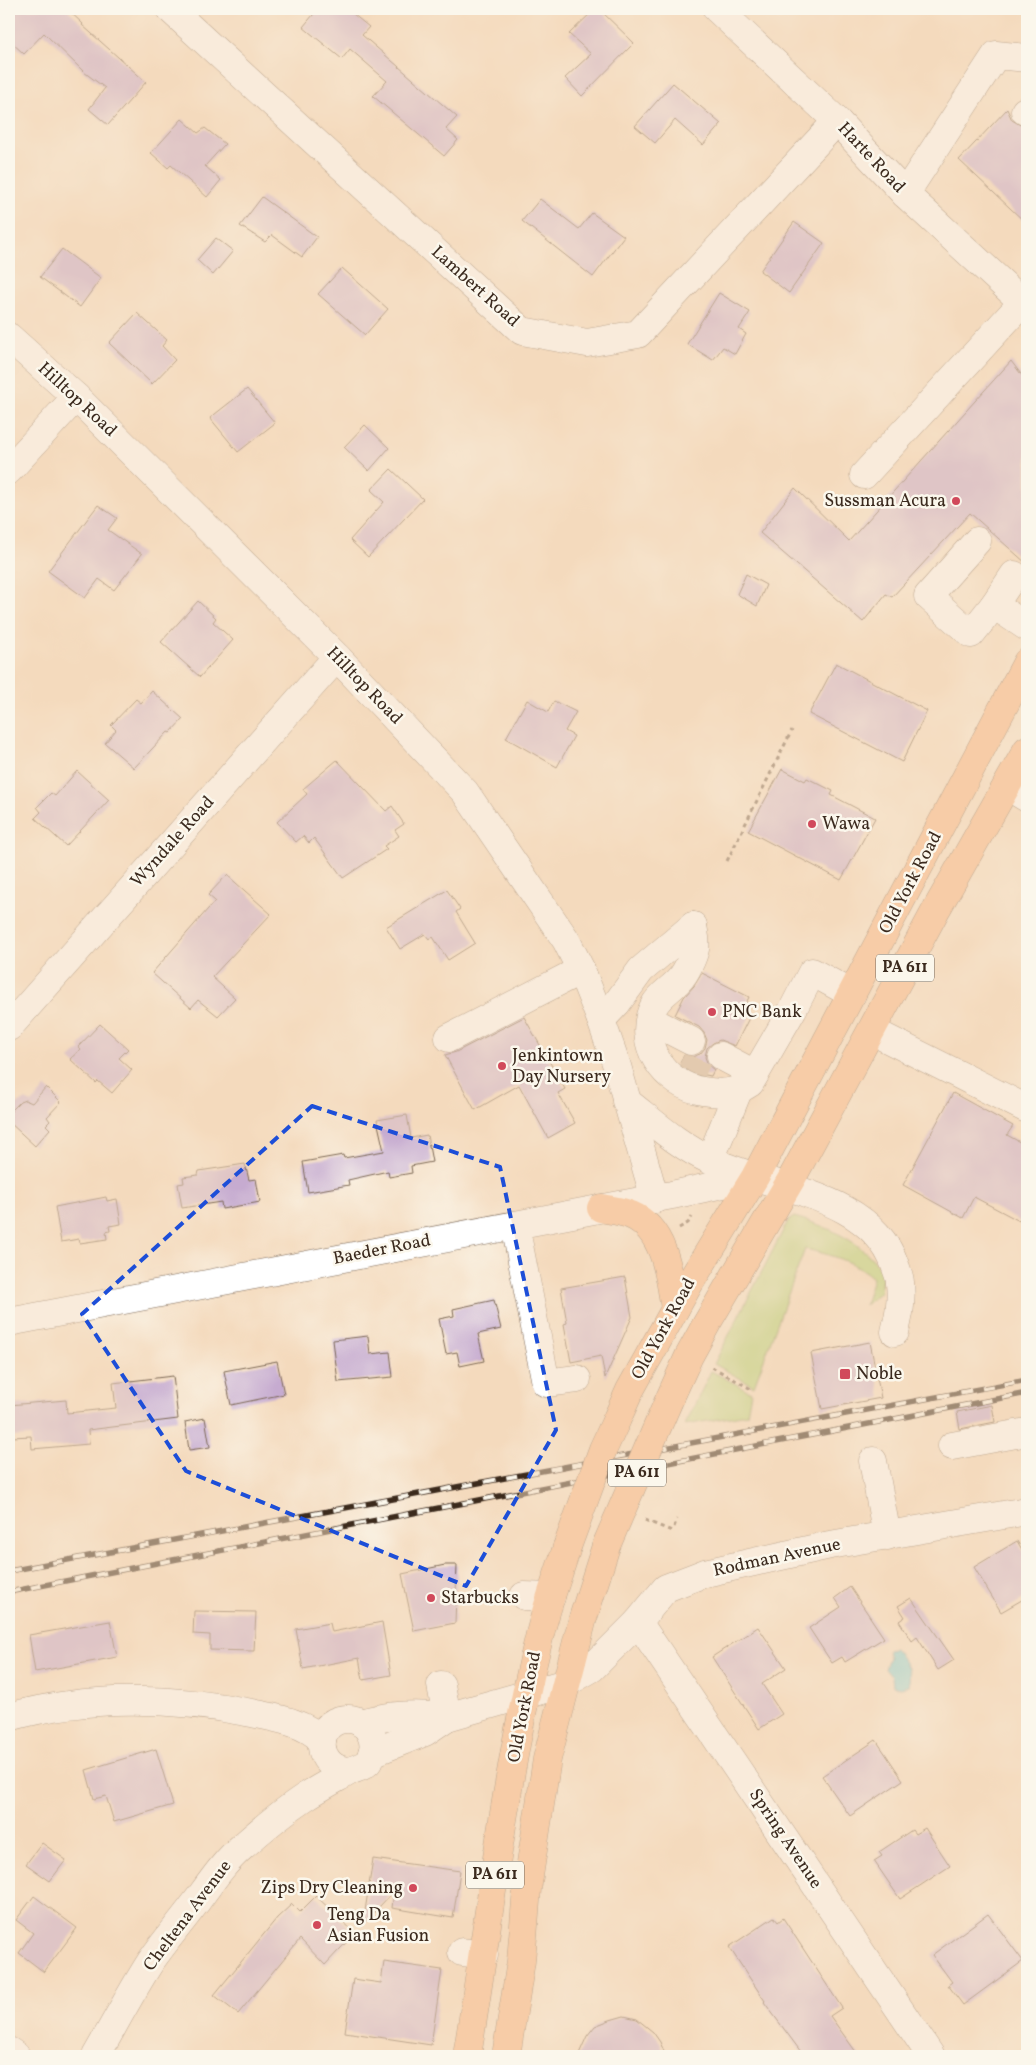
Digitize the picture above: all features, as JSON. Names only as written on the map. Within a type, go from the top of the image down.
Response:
[{"type":"highway","name":"Old York Road","points":[[467,2056],[473,1954],[500,1835],[526,1694],[540,1633],[551,1597],[603,1449],[630,1390],[675,1309],[755,1177],[1027,662]]},
{"type":"highway","name":"Old York Road","points":[[506,2056],[520,1961],[526,1889],[547,1759],[583,1618],[606,1546],[689,1356],[787,1187],[937,908],[1017,792],[1027,750]]},
{"type":"highway","points":[[600,1208],[632,1215],[653,1232],[668,1265],[675,1309]]},
{"type":"street","name":"Lambert Road","points":[[170,9],[522,331],[587,343],[638,334],[815,142],[837,121]]},
{"type":"street","name":"Harte Road","points":[[717,9],[837,121],[905,194],[1025,304]]},
{"type":"street","points":[[905,194],[996,56],[1027,58]]},
{"type":"street","points":[[864,475],[1025,304]]},
{"type":"street","name":"Hilltop Road","points":[[9,337],[76,397],[337,657],[466,792],[566,940],[581,970],[617,1066],[655,1199]]},
{"type":"street","points":[[9,470],[76,397]]},
{"type":"street","points":[[977,541],[928,596],[971,634],[994,605],[1014,575]]},
{"type":"street","points":[[994,605],[1027,627]]},
{"type":"street","name":"Wyndale Road","points":[[9,1027],[337,657]]},
{"type":"street","points":[[601,1020],[617,1003],[641,970],[693,926],[696,948],[681,979],[654,1006],[650,1035],[654,1056],[668,1075],[695,1090],[722,1094],[731,1078],[793,1009],[812,972],[852,994]]},
{"type":"street","points":[[449,1038],[581,970]]},
{"type":"street","points":[[872,1031],[1027,1109]]},
{"type":"street","points":[[650,1035],[685,1053]]},
{"type":"street","points":[[710,1160],[731,1078]]},
{"type":"street","points":[[626,1101],[684,1146],[710,1160],[755,1177],[814,1195],[863,1222],[882,1242],[892,1257],[900,1281],[901,1303],[895,1332]]},
{"type":"street","name":"Baeder Road","points":[[9,1322],[655,1199],[755,1177]]},
{"type":"street","points":[[515,1225],[546,1383],[576,1379]]},
{"type":"street","points":[[952,1446],[1027,1432]]},
{"type":"street","points":[[873,1461],[887,1536]]},
{"type":"street","name":"Rodman Avenue","points":[[566,1683],[592,1668],[638,1622],[666,1588],[704,1573],[830,1545],[1027,1511]]},
{"type":"street","points":[[524,1596],[551,1597]]},
{"type":"street","name":"Spring Avenue","points":[[638,1622],[931,2056]]},
{"type":"street","name":"Cheltena Avenue","points":[[338,1751],[372,1735],[374,1744],[372,1753],[425,1732],[447,1717],[566,1683]]},
{"type":"street","points":[[441,1685],[447,1717]]},
{"type":"street","points":[[9,1717],[56,1707],[100,1702],[152,1701],[200,1705],[270,1716],[313,1731],[338,1751]]},
{"type":"street","name":"Cheltena Avenue","points":[[96,2056],[151,1962],[221,1870],[241,1847],[273,1836],[306,1797],[338,1751],[375,1718],[415,1714],[447,1717]]},
{"type":"street","points":[[9,2051],[16,2056]]},
{"type":"path","points":[[726,861],[792,730]]},
{"type":"path","points":[[674,1231],[688,1223],[694,1214]]},
{"type":"path","points":[[709,1365],[753,1390]]},
{"type":"path","points":[[636,1516],[673,1529],[677,1519]]},
{"type":"highlighted area","points":[[312,1106],[500,1167],[556,1430],[466,1586],[186,1471],[82,1314]]},
{"type":"green space","points":[[794,1217],[832,1230],[865,1252],[883,1272],[880,1292],[865,1305],[873,1278],[850,1263],[805,1249],[754,1386],[714,1364],[788,1221]]},
{"type":"green space","points":[[711,1371],[751,1392],[747,1414],[685,1425]]},
{"type":"water","points":[[894,1649],[909,1670],[908,1686],[901,1688],[893,1686],[892,1677],[885,1669],[889,1658],[887,1650]]},
{"type":"building","points":[[9,9],[67,9],[82,25],[146,82],[108,125],[89,109],[105,88],[84,72],[44,33],[24,54],[9,40]]},
{"type":"building","points":[[318,9],[347,9],[369,27],[362,35],[457,117],[446,129],[458,140],[444,156],[373,96],[387,81],[350,49],[342,59],[303,27]]},
{"type":"building","points":[[595,9],[599,9],[634,43],[582,96],[565,78],[591,54],[569,34]]},
{"type":"building","points":[[673,83],[721,124],[703,145],[675,120],[655,143],[635,126]]},
{"type":"building","points":[[1007,109],[1012,120],[1027,129],[1027,224],[959,160]]},
{"type":"building","points":[[182,119],[198,133],[205,128],[225,144],[205,166],[221,180],[207,197],[171,165],[168,168],[151,153]]},
{"type":"building","points":[[262,197],[317,237],[302,257],[272,235],[265,242],[240,226]]},
{"type":"building","points":[[540,199],[579,229],[592,213],[624,236],[593,277],[522,221]]},
{"type":"building","points":[[794,222],[824,243],[789,293],[760,271]]},
{"type":"building","points":[[216,238],[233,251],[213,275],[197,260]]},
{"type":"building","points":[[62,249],[101,278],[80,307],[40,277]]},
{"type":"building","points":[[342,268],[388,309],[365,335],[318,294]]},
{"type":"building","points":[[719,293],[750,312],[739,329],[746,334],[735,354],[723,347],[713,360],[687,344]]},
{"type":"building","points":[[137,313],[167,340],[162,346],[175,360],[152,384],[109,343]]},
{"type":"building","name":"Sussman Acura","points":[[1011,361],[1027,382],[1027,564],[970,513],[892,597],[886,594],[863,622],[760,533],[795,488],[849,541]]},
{"type":"building","points":[[247,389],[275,423],[238,452],[210,418]]},
{"type":"building","points":[[365,425],[389,448],[369,471],[344,447]]},
{"type":"building","points":[[391,469],[423,499],[368,557],[350,540],[384,502],[371,490]]},
{"type":"building","points":[[98,505],[117,518],[108,530],[142,554],[114,590],[99,579],[85,598],[48,571]]},
{"type":"building","points":[[746,574],[766,585],[757,606],[737,594]]},
{"type":"building","points":[[198,601],[216,618],[213,622],[233,640],[200,677],[161,642]]},
{"type":"building","points":[[836,663],[927,711],[902,762],[809,714]]},
{"type":"building","points":[[152,691],[183,719],[134,768],[105,743],[116,730],[111,725],[136,699],[141,703]]},
{"type":"building","points":[[527,700],[548,712],[554,701],[576,712],[565,731],[574,736],[557,767],[506,738]]},
{"type":"building","points":[[337,760],[386,811],[392,806],[404,824],[395,830],[399,836],[384,846],[387,849],[343,878],[314,838],[309,843],[303,836],[296,842],[277,822],[307,794],[303,789]]},
{"type":"building","name":"Wawa","points":[[782,769],[805,781],[807,778],[833,791],[831,795],[875,818],[841,880],[748,831]]},
{"type":"building","points":[[77,771],[109,800],[66,846],[35,818],[41,812],[37,807],[51,793],[55,796]]},
{"type":"building","points":[[227,875],[271,914],[212,977],[235,998],[218,1016],[198,1000],[191,1008],[152,973],[215,901],[208,895]]},
{"type":"building","points":[[447,890],[460,909],[456,912],[475,943],[448,960],[433,937],[429,939],[425,934],[400,949],[386,927]]},
{"type":"building","name":"PNC Bank","points":[[702,973],[749,997],[743,1010],[751,1014],[735,1046],[720,1040],[707,1048],[705,1057],[708,1065],[714,1070],[711,1076],[695,1073],[680,1063],[684,1055],[692,1057],[700,1054],[705,1048],[707,1040],[699,1027],[675,1015],[684,997]]},
{"type":"building","name":"Jenkintown Day Nursery","points":[[524,1017],[565,1089],[558,1093],[575,1123],[548,1138],[519,1085],[475,1110],[445,1055],[456,1052]]},
{"type":"building","points":[[100,1024],[128,1049],[119,1058],[132,1070],[112,1093],[98,1081],[96,1083],[70,1059],[81,1049],[78,1047]]},
{"type":"building","points":[[46,1087],[61,1102],[47,1117],[50,1121],[46,1125],[50,1129],[35,1146],[9,1122],[9,1113],[20,1102],[25,1100],[32,1103]]},
{"type":"building","points":[[953,1093],[1013,1126],[1007,1135],[1027,1146],[1027,1225],[974,1197],[963,1218],[903,1185]]},
{"type":"building","points":[[407,1115],[411,1138],[427,1135],[432,1162],[411,1166],[412,1173],[389,1177],[388,1171],[348,1180],[349,1185],[308,1192],[303,1162],[343,1155],[344,1158],[384,1151],[377,1120]]},
{"type":"building","points":[[245,1164],[249,1180],[256,1179],[260,1202],[222,1209],[221,1202],[182,1208],[178,1184],[184,1183],[183,1177],[198,1175],[199,1171]]},
{"type":"building","points":[[106,1197],[107,1201],[117,1199],[121,1224],[109,1226],[110,1231],[106,1232],[107,1239],[80,1243],[79,1239],[61,1242],[55,1207]]},
{"type":"building","points":[[625,1277],[632,1317],[605,1378],[601,1356],[571,1362],[564,1324],[567,1323],[561,1288]]},
{"type":"building","points":[[494,1300],[501,1329],[478,1334],[484,1361],[460,1366],[457,1352],[446,1354],[439,1319],[454,1316],[453,1309]]},
{"type":"building","points":[[368,1336],[370,1354],[390,1352],[393,1377],[338,1382],[333,1340]]},
{"type":"building","points":[[870,1342],[881,1398],[822,1409],[811,1353]]},
{"type":"building","points":[[277,1361],[284,1394],[231,1405],[224,1371]]},
{"type":"building","points":[[173,1376],[178,1419],[88,1430],[89,1444],[32,1449],[31,1436],[12,1437],[9,1405],[66,1400],[67,1413],[116,1408],[113,1383]]},
{"type":"building","points":[[992,1405],[995,1422],[960,1429],[957,1412]]},
{"type":"building","points":[[205,1418],[210,1447],[189,1450],[185,1422]]},
{"type":"building","points":[[1017,1541],[1027,1558],[1027,1597],[1001,1612],[974,1567]]},
{"type":"building","name":"Starbucks","points":[[445,1565],[457,1565],[455,1623],[414,1631],[402,1574]]},
{"type":"building","points":[[850,1587],[884,1638],[845,1662],[842,1657],[832,1663],[809,1628],[841,1607],[835,1598]]},
{"type":"building","points":[[911,1598],[954,1660],[938,1670],[917,1637],[912,1641],[899,1621],[905,1617],[898,1606]]},
{"type":"building","points":[[194,1611],[256,1612],[254,1651],[210,1650],[210,1635],[193,1634]]},
{"type":"building","points":[[110,1621],[117,1657],[35,1672],[29,1635]]},
{"type":"building","points":[[382,1622],[391,1675],[363,1680],[359,1658],[303,1669],[296,1629],[330,1623],[332,1632]]},
{"type":"building","points":[[758,1627],[786,1668],[762,1684],[782,1714],[759,1729],[712,1657]]},
{"type":"building","points":[[876,1740],[903,1780],[850,1816],[822,1776]]},
{"type":"building","points":[[156,1749],[173,1805],[114,1822],[106,1796],[94,1799],[86,1770]]},
{"type":"building","points":[[925,1828],[950,1866],[900,1899],[874,1861],[882,1856],[879,1852],[912,1830],[915,1834]]},
{"type":"building","points":[[42,1843],[66,1860],[50,1881],[26,1864]]},
{"type":"building","name":"Zips Dry Cleaning","points":[[373,1859],[460,1871],[453,1918],[392,1908],[394,1891],[363,1924]]},
{"type":"building","points":[[34,1896],[77,1928],[44,1972],[19,1953],[33,1933],[16,1920]]},
{"type":"building","points":[[316,1896],[355,1933],[325,1965],[300,1939],[238,2014],[214,1995],[277,1918],[292,1904],[300,1912]]},
{"type":"building","points":[[988,1914],[1023,1961],[963,2005],[948,1985],[952,1982],[932,1955]]},
{"type":"building","points":[[774,1917],[778,1922],[783,1918],[842,2008],[830,2016],[859,2056],[804,2056],[764,2002],[729,1947]]},
{"type":"building","points":[[384,1962],[442,1970],[431,2045],[345,2032],[353,1979],[381,1983]]},
{"type":"building","points":[[624,2016],[637,2019],[653,2032],[666,2056],[578,2056],[587,2036],[595,2026]]},
{"type":"tunnel","points":[[679,1065],[709,1080]]},
{"type":"railway","points":[[9,1571],[1027,1380]]},
{"type":"railway","points":[[9,1592],[1027,1393]]},
{"type":"place","name":"Sussman Acura","points":[[956,501]]},
{"type":"place","name":"Wawa","points":[[812,824]]},
{"type":"place","name":"PNC Bank","points":[[712,1012]]},
{"type":"place","name":"Jenkintown Day Nursery","points":[[502,1066]]},
{"type":"place","name":"Noble","points":[[845,1374]]},
{"type":"place","name":"Starbucks","points":[[431,1598]]},
{"type":"place","name":"Zips Dry Cleaning","points":[[413,1888]]},
{"type":"place","name":"Teng Da Asian Fusion","points":[[317,1925]]}]
